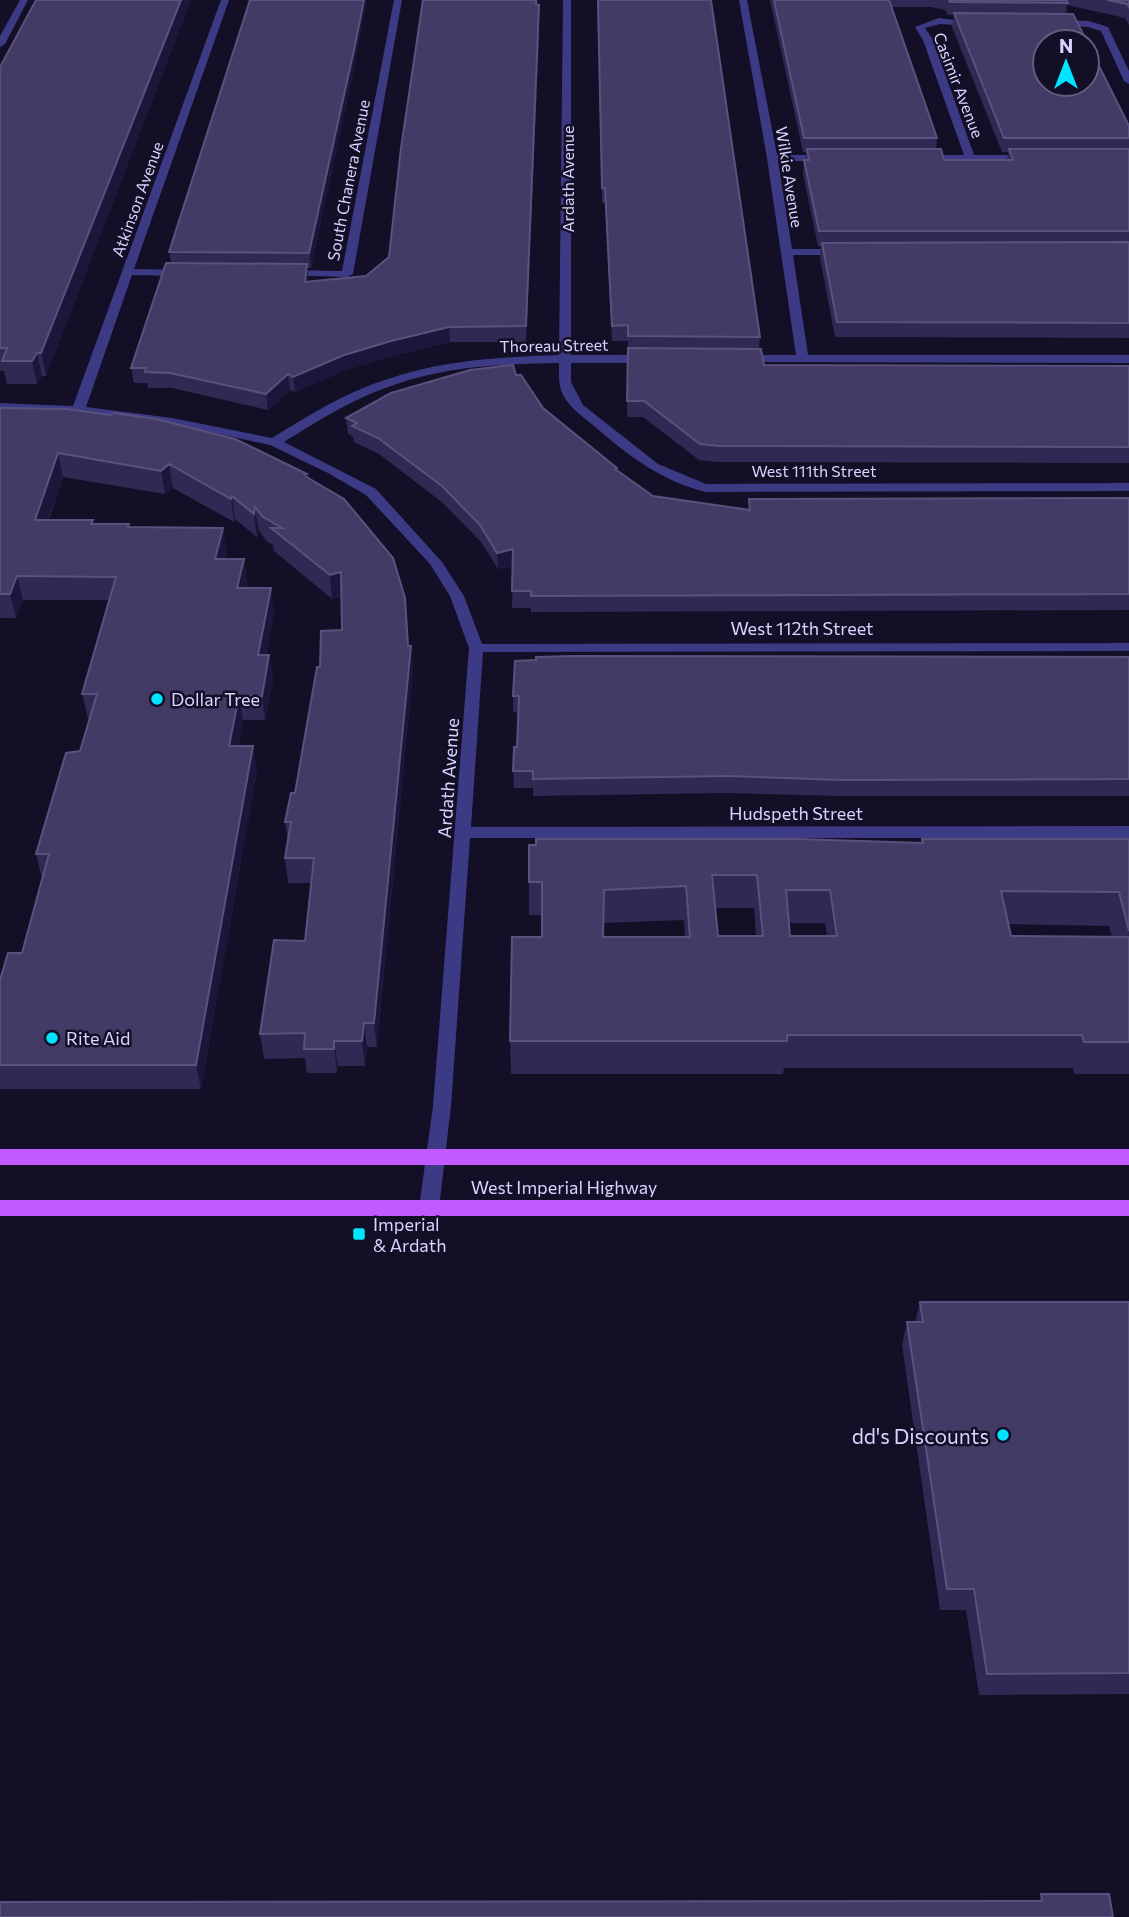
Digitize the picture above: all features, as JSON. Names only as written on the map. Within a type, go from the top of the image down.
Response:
[{"type":"main road","name":"West Imperial Highway","points":[[0,1157],[1129,1157]]},
{"type":"main road","name":"West Imperial Highway","points":[[0,1209],[1129,1208]]},
{"type":"street","points":[[0,44],[24,0]]},
{"type":"street","name":"Atkinson Avenue","points":[[79,408],[225,0]]},
{"type":"street","name":"South Chanera Avenue","points":[[278,273],[346,274],[398,0]]},
{"type":"street","name":"Ardath Avenue","points":[[566,359],[567,0]]},
{"type":"street","name":"Wilkie Avenue","points":[[743,0],[772,158],[803,359]]},
{"type":"street","name":"Casimir Avenue","points":[[970,158],[928,40],[921,31],[923,25],[939,21],[986,23]]},
{"type":"street","points":[[1044,23],[1075,22],[1104,29],[1129,81]]},
{"type":"street","points":[[772,158],[838,158]]},
{"type":"street","points":[[917,158],[1049,158]]},
{"type":"street","points":[[785,252],[854,252]]},
{"type":"street","points":[[127,272],[196,273]]},
{"type":"street","name":"Thoreau Street","points":[[274,442],[321,412],[407,376],[470,364],[566,359],[664,359]]},
{"type":"street","name":"West 111th Street","points":[[566,359],[565,382],[570,396],[579,408],[660,474],[680,483],[706,488],[1129,487]]},
{"type":"street","points":[[733,359],[1129,359]]},
{"type":"street","points":[[0,407],[79,408],[150,416],[274,442]]},
{"type":"street","name":"Ardath Avenue","points":[[274,442],[333,470],[371,492],[435,562],[457,596],[476,648],[437,1157],[429,1208]]},
{"type":"street","name":"West 112th Street","points":[[476,648],[1129,647]]},
{"type":"street","name":"Hudspeth Street","points":[[463,833],[1129,832]]},
{"type":"building","points":[[36,0],[181,0],[41,353],[37,353],[32,361],[2,361],[7,348],[0,348],[0,67]]},
{"type":"building","points":[[250,0],[364,0],[309,253],[169,252]]},
{"type":"building","points":[[423,0],[536,0],[539,5],[526,326],[449,327],[391,341],[344,355],[293,377],[288,374],[266,394],[170,373],[145,372],[146,368],[131,368],[166,263],[307,264],[305,282],[366,276],[389,257],[401,148]]},
{"type":"building","points":[[598,0],[711,0],[760,337],[628,336],[628,325],[612,326],[605,188],[602,188]]},
{"type":"building","points":[[774,0],[889,0],[937,138],[804,138]]},
{"type":"building","points":[[949,0],[1066,0],[1068,3],[950,2]]},
{"type":"building","points":[[1107,0],[1129,0],[1129,7],[1127,4]]},
{"type":"building","points":[[954,13],[1073,14],[1080,28],[1031,28],[1031,98],[1101,98],[1101,70],[1129,126],[1129,138],[1004,138]]},
{"type":"building","points":[[807,149],[941,149],[944,160],[1013,160],[1009,149],[1129,149],[1129,231],[819,231],[804,160],[809,160]]},
{"type":"building","points":[[1129,242],[1129,323],[837,322],[822,243]]},
{"type":"building","points":[[628,348],[761,349],[764,365],[1129,366],[1129,447],[700,444],[644,401],[627,401]]},
{"type":"building","points":[[513,365],[516,375],[521,375],[543,408],[617,468],[615,469],[653,496],[750,510],[749,499],[1129,498],[1129,594],[531,596],[531,591],[512,591],[513,549],[497,553],[480,525],[442,486],[378,438],[352,426],[357,423],[346,418],[391,393],[470,370]]},
{"type":"building","points":[[0,408],[67,409],[111,415],[114,413],[156,419],[235,439],[307,474],[305,475],[310,479],[344,499],[393,558],[405,598],[408,646],[411,646],[374,1023],[364,1023],[362,1041],[334,1041],[334,1049],[304,1049],[305,1033],[260,1034],[274,940],[305,941],[314,858],[285,858],[291,822],[285,822],[291,793],[295,793],[317,667],[320,667],[321,631],[342,630],[341,572],[330,575],[271,528],[282,528],[263,517],[255,507],[254,514],[232,496],[231,499],[169,464],[161,471],[58,453],[35,520],[93,520],[91,524],[129,524],[128,527],[223,528],[215,559],[244,559],[237,588],[271,588],[258,655],[269,655],[262,696],[239,696],[229,746],[253,746],[196,1065],[0,1065],[0,980],[8,953],[22,953],[49,854],[36,854],[66,753],[80,751],[97,694],[82,694],[116,577],[17,576],[10,594],[0,594]]},
{"type":"building","points":[[536,657],[1129,657],[1129,779],[842,780],[728,776],[533,779],[533,771],[513,771],[519,696],[513,696],[515,661],[536,660]]},
{"type":"building","points":[[536,839],[797,839],[923,843],[922,839],[1129,839],[1129,931],[1119,892],[1001,891],[1011,936],[1129,937],[1129,1042],[1084,1042],[1082,1035],[787,1035],[787,1041],[510,1041],[512,937],[542,937],[542,882],[529,882],[529,845],[536,845]],"holes":[[[712,875],[757,875],[763,936],[718,936]],[[686,886],[690,937],[603,937],[604,890]],[[786,890],[830,890],[837,936],[790,936]]]},
{"type":"building","points":[[920,1302],[1129,1302],[1129,1673],[987,1674],[974,1589],[947,1589],[907,1322],[923,1322]]},
{"type":"building","points":[[1041,1894],[1109,1894],[1113,1917],[0,1917],[0,1902],[1042,1901]]},
{"type":"place","name":"Dollar Tree","points":[[157,699]]},
{"type":"place","name":"Rite Aid","points":[[52,1038]]},
{"type":"place","name":"Imperial & Ardath","points":[[359,1234]]},
{"type":"place","name":"dd's Discounts","points":[[1003,1435]]}]
